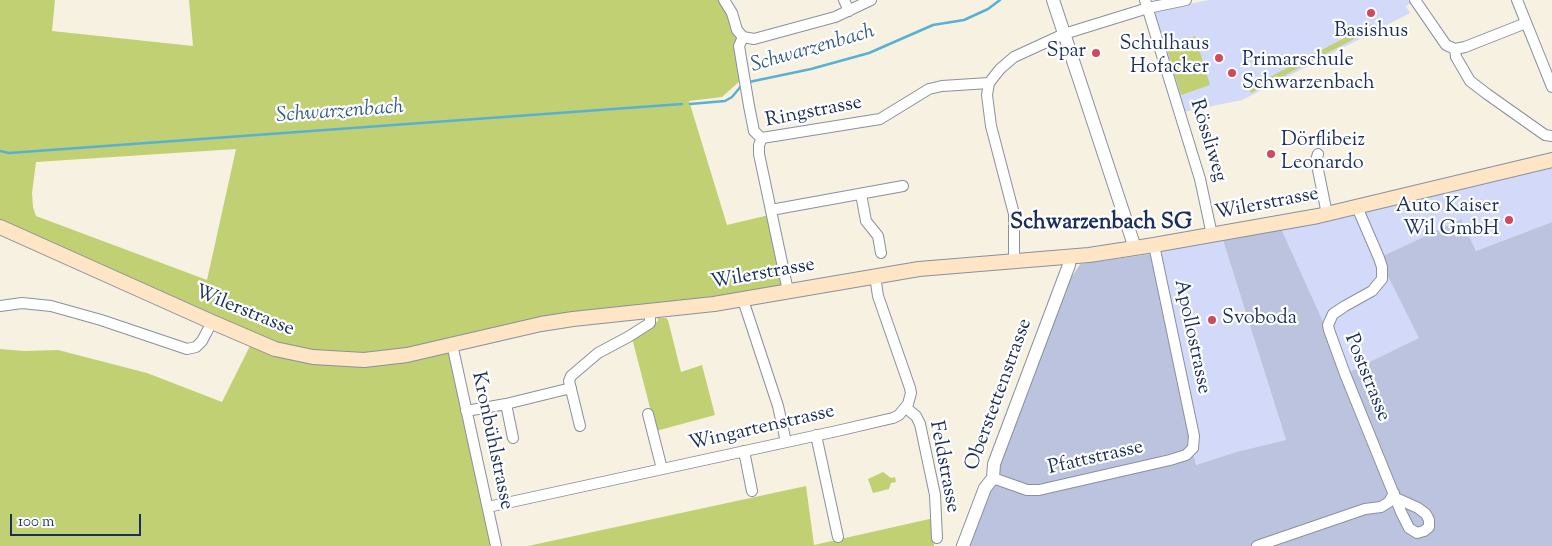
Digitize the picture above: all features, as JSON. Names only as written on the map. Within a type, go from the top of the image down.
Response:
[{"type":"main road","name":"Wilerstrasse","points":[[0,227],[275,349],[330,359],[378,359],[572,319],[650,312],[743,300],[919,269],[1069,257],[1154,245],[1328,214],[1552,160]]},
{"type":"street","points":[[724,0],[732,13],[737,30],[743,37],[754,39],[835,17],[871,0]]},
{"type":"street","points":[[844,0],[849,11]]},
{"type":"street","points":[[1053,0],[1135,248]]},
{"type":"street","points":[[1014,261],[1014,214],[989,118],[987,95],[989,83],[1000,69],[1014,57],[1064,34],[1146,4],[1186,0]]},
{"type":"street","points":[[1415,0],[1446,44],[1454,49],[1464,47],[1526,23]]},
{"type":"street","points":[[1517,0],[1526,23],[1548,63],[1552,87]]},
{"type":"street","name":"Rössliweg","points":[[1146,4],[1200,179],[1212,235]]},
{"type":"street","points":[[743,37],[739,46],[753,128],[762,138]]},
{"type":"street","points":[[1454,49],[1456,57],[1470,81],[1545,135],[1552,136]]},
{"type":"street","name":"Ringstrasse","points":[[788,291],[759,150],[762,138],[880,119],[929,89],[951,85],[989,83]]},
{"type":"street","points":[[1318,154],[1317,167],[1328,214]]},
{"type":"street","points":[[771,210],[903,186]]},
{"type":"street","points":[[861,194],[866,221],[878,236],[881,252]]},
{"type":"street","name":"Poststrasse","points":[[1257,546],[1366,509],[1381,508],[1395,496],[1345,374],[1328,325],[1333,314],[1372,291],[1382,279],[1382,267],[1379,258],[1357,207]]},
{"type":"street","name":"Apollostrasse","points":[[1154,245],[1194,436]]},
{"type":"street","name":"Oberstettenstrasse","points":[[963,546],[986,488],[993,478],[994,464],[1069,264],[1069,257]]},
{"type":"street","points":[[875,276],[878,296],[909,384],[910,399],[906,408]]},
{"type":"street","points":[[743,300],[778,406],[786,442]]},
{"type":"street","points":[[0,306],[22,303],[51,306],[101,320],[187,349],[196,347],[202,341],[212,322]]},
{"type":"street","points":[[580,426],[571,388],[571,376],[598,353],[650,323],[650,312]]},
{"type":"street","name":"Kronbühlstrasse","points":[[452,344],[496,546]]},
{"type":"street","points":[[466,411],[506,404],[571,388]]},
{"type":"street","points":[[506,404],[513,438]]},
{"type":"street","name":"Wingartenstrasse","points":[[488,507],[893,418],[906,408]]},
{"type":"street","name":"Feldstrasse","points":[[906,408],[916,416],[920,424],[934,495],[937,538]]},
{"type":"street","points":[[648,414],[662,469]]},
{"type":"street","points":[[816,435],[838,537]]},
{"type":"street","name":"Pfattstrasse","points":[[993,478],[1027,490],[1045,489],[1186,455],[1193,448],[1194,436]]},
{"type":"street","points":[[744,451],[752,492]]},
{"type":"shaded area","name":"Primarschule Schwarzenbach","points":[[1209,0],[1408,0],[1411,3],[1406,6],[1410,13],[1242,100],[1183,112],[1161,46],[1154,11]]},
{"type":"shaded area","points":[[1552,160],[1552,222],[1476,251],[1460,219],[1380,258],[1420,338],[1345,374],[1279,224]]},
{"type":"shaded area","points":[[1461,219],[1476,251],[1552,222],[1552,546],[969,546],[1070,280],[1080,264],[1151,254],[1196,465],[1236,452],[1286,440],[1221,234],[1279,224],[1345,374],[1419,338],[1379,258]]},
{"type":"shaded area","points":[[1221,234],[1286,440],[1236,452],[1196,465],[1154,245]]},
{"type":"green space","points":[[0,0],[55,0],[52,31],[193,46],[189,0],[724,0],[738,39],[741,80],[722,97],[689,101],[727,225],[769,215],[783,284],[780,287],[446,340],[491,546],[0,546],[0,349],[24,351],[58,350],[147,373],[222,402],[253,340],[0,227]],"holes":[[[236,149],[207,280],[36,216],[32,193],[36,162]]]},
{"type":"green space","points":[[1371,24],[1373,29],[1251,93],[1249,88]]},
{"type":"green space","points":[[1195,36],[1210,85],[1181,95],[1166,46]]},
{"type":"green space","points":[[658,318],[666,318],[668,320],[681,372],[702,365],[715,415],[656,431],[632,338],[658,321]]},
{"type":"green space","points":[[883,472],[891,478],[895,477],[896,482],[891,483],[889,489],[873,493],[868,479]]},
{"type":"green space","points":[[806,486],[814,545],[934,518],[934,546],[528,546]]},
{"type":"waterway","name":"Schwarzenbach","points":[[749,82],[811,69],[869,53],[933,25],[964,20],[988,9],[1000,0]]},
{"type":"waterway","name":"Schwarzenbach","points":[[690,104],[725,101],[732,97],[742,85]]},
{"type":"waterway","name":"Schwarzenbach","points":[[0,151],[9,153],[682,104]]},
{"type":"place","name":"Basishus","points":[[1371,13]]},
{"type":"place","name":"Spar","points":[[1096,53]]},
{"type":"place","name":"Schulhaus Hofacker","points":[[1219,58]]},
{"type":"place","name":"Primarschule Schwarzenbach","points":[[1232,73]]},
{"type":"place","name":"Dörflibeiz Leonardo","points":[[1271,154]]},
{"type":"place","name":"Auto Kaiser Wil GmbH","points":[[1509,220]]},
{"type":"place","name":"Svoboda","points":[[1212,320]]},
{"type":"district","name":"Schwarzenbach SG","points":[[1101,224]]}]
